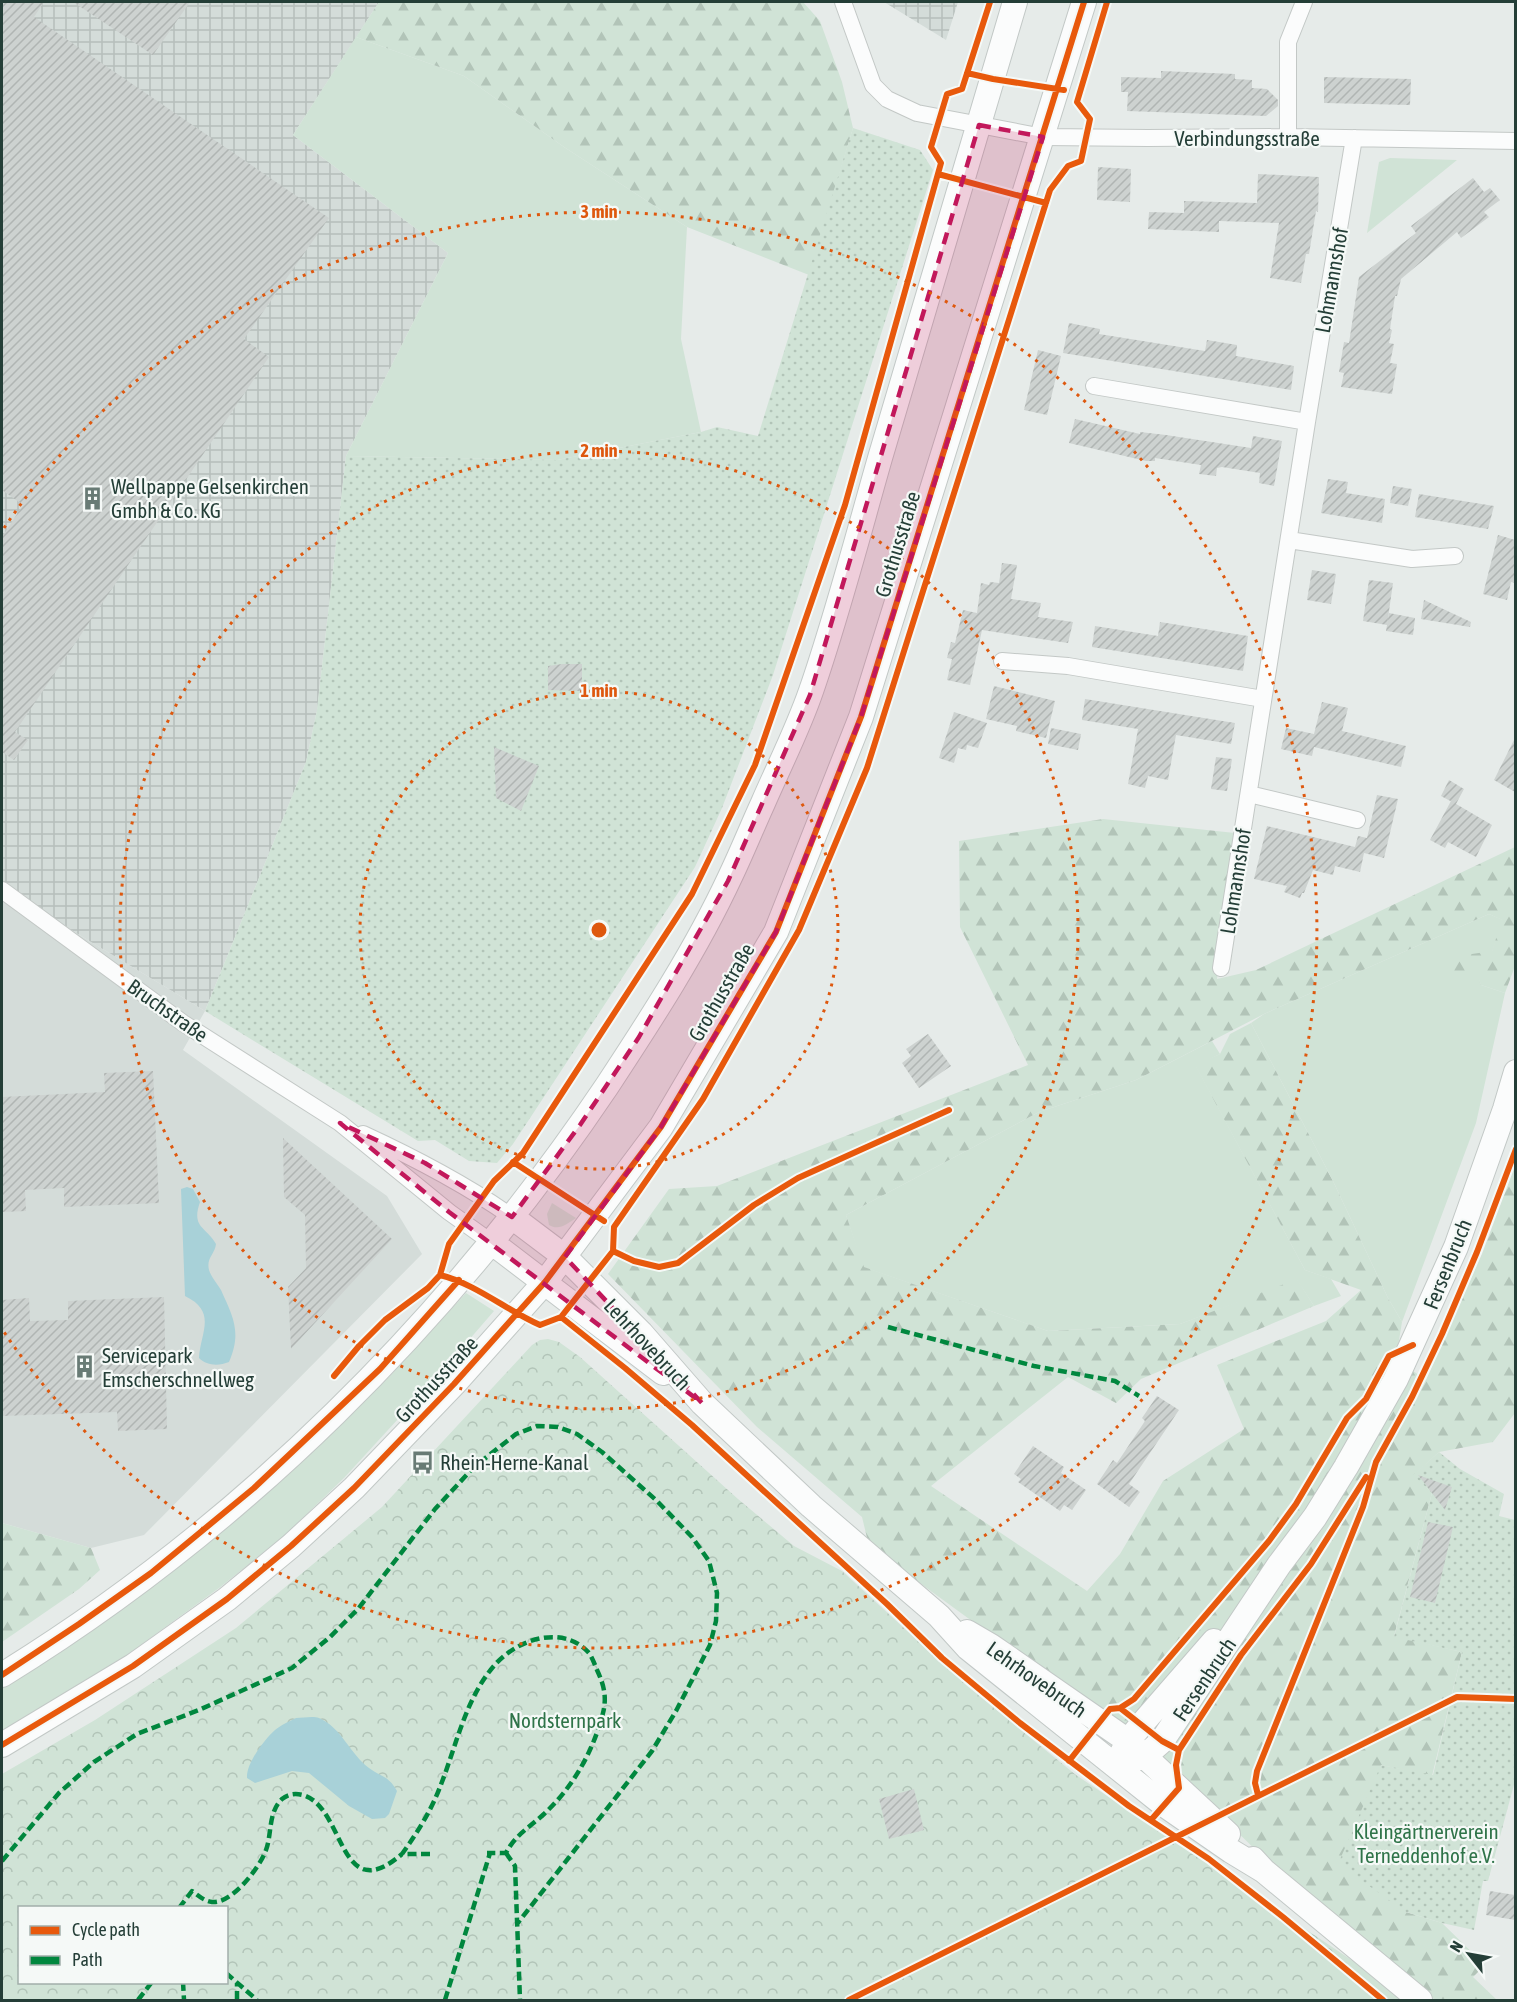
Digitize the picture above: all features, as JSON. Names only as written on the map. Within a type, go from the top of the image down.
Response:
[{"type":"main road","name":"Grothusstraße","points":[[2,1675],[151,1573],[254,1488],[380,1369],[512,1216],[580,1125],[639,1037],[728,881],[810,694],[1015,2]]},
{"type":"main road","name":"Grothusstraße","points":[[2,1745],[133,1666],[227,1599],[291,1546],[354,1488],[454,1384],[545,1282],[660,1127],[776,932],[861,717],[1084,2]]},
{"type":"main road","name":"Fersenbruch","points":[[1116,1766],[1136,1749],[1279,1566],[1315,1517],[1346,1467],[1413,1345],[1456,1247],[1510,1111],[1515,1072]]},
{"type":"main road","name":"Lehrhovebruch","points":[[512,1216],[565,1257],[641,1332],[702,1402],[811,1506],[939,1616],[968,1648],[1163,1804],[1264,1871]]},
{"type":"main road","name":"Lehrhovebruch","points":[[491,1242],[702,1402]]},
{"type":"main road","name":"Lehrhovebruch","points":[[939,1616],[992,1646],[1136,1749],[1235,1840],[1264,1871],[1420,2001]]},
{"type":"street","name":"Verbindungsstraße","points":[[843,2],[873,85],[887,99],[917,113],[1043,137],[1288,137],[1515,141]]},
{"type":"street","points":[[1288,137],[1288,42],[1304,2]]},
{"type":"street","name":"Lohmannshof","points":[[1221,968],[1354,138]]},
{"type":"street","points":[[1094,386],[1307,422]]},
{"type":"street","points":[[1289,540],[1412,559],[1455,556]]},
{"type":"street","points":[[1002,661],[1068,666],[1263,699]]},
{"type":"street","points":[[1249,794],[1358,820]]},
{"type":"street","name":"Bruchstraße","points":[[2,890],[183,1023],[340,1123],[449,1212],[491,1242]]},
{"type":"street","name":"Bruchstraße","points":[[340,1123],[424,1163],[483,1196],[512,1216]]},
{"type":"highlighted area","points":[[979,125],[1043,137],[861,717],[776,932],[661,1127],[565,1257],[702,1403],[449,1212],[340,1123],[425,1163],[512,1217],[580,1125],[639,1037],[728,881],[810,695]]},
{"type":"shaded area","points":[[2,2],[379,2],[293,135],[448,253],[346,456],[317,710],[306,762],[205,1011],[2,888]]},
{"type":"shaded area","points":[[884,2],[958,2],[946,40]]},
{"type":"shaded area","points":[[2,888],[205,1011],[183,1050],[387,1196],[422,1254],[144,1535],[91,1548],[2,1523]]},
{"type":"green space","points":[[379,2],[803,2],[820,21],[842,82],[853,128],[809,275],[687,227],[564,147],[464,76],[356,37]]},
{"type":"green space","points":[[356,37],[464,76],[564,147],[687,227],[681,339],[701,432],[557,460],[346,456],[448,253],[293,135]]},
{"type":"green space","points":[[853,128],[920,150],[933,170],[773,675],[722,808],[695,867],[513,1144],[497,1163],[469,1161],[435,1140],[418,1141],[205,1011],[306,762],[317,710],[346,456],[557,460],[717,427],[758,436]]},
{"type":"green space","points":[[1390,158],[1457,160],[1367,233],[1379,162]]},
{"type":"green space","points":[[1103,819],[1235,833],[1217,979],[1256,970],[1515,847],[1515,966],[1505,993],[1481,985],[1477,975],[1450,982],[1452,957],[1492,951],[1502,920],[1489,914],[1264,1014],[1136,1080],[1039,1112],[846,1215],[864,1267],[1048,1331],[1180,1324],[1297,1279],[1314,1306],[1141,1379],[1116,1403],[1068,1377],[931,1486],[1087,1591],[1120,1554],[1163,1481],[1244,1429],[1217,1365],[1326,1321],[1361,1290],[1305,1270],[1195,1065],[1220,1054],[1230,1034],[1251,1023],[1333,1181],[1388,1298],[1402,1322],[1396,1359],[1426,1380],[1482,1254],[1515,1166],[1515,1413],[1493,1442],[1439,1452],[1414,1475],[1432,1493],[1394,1636],[1462,1652],[1432,1776],[1381,1765],[1406,1912],[1442,1923],[1485,1965],[1473,1977],[1497,2000],[1435,2000],[1267,1861],[1187,1783],[869,1546],[862,1517],[757,1427],[608,1274],[669,1189],[717,1186],[1028,1065],[960,927],[959,841]]},
{"type":"green space","points":[[1489,914],[1503,920],[1492,952],[1478,975],[1481,985],[1505,993],[1476,1123],[1402,1322],[1388,1298],[1333,1181],[1251,1023],[1264,1014]]},
{"type":"green space","points":[[1212,1041],[1220,1054],[1196,1066],[1305,1270],[1331,1279],[1341,1296],[1314,1306],[1297,1280],[1180,1324],[1048,1331],[863,1267],[846,1215],[1039,1112],[1136,1080]]},
{"type":"green space","points":[[552,1203],[576,1218],[560,1227],[549,1225],[547,1214]]},
{"type":"green space","points":[[466,1293],[494,1311],[344,1478],[284,1536],[219,1588],[127,1655],[2,1731],[2,1688],[86,1635],[159,1582],[262,1498],[389,1377]]},
{"type":"green space","name":"Nordsternpark","points":[[548,1339],[559,1342],[580,1357],[738,1499],[794,1546],[842,1571],[966,1685],[1076,1775],[1411,2000],[2,2000],[2,1774],[95,1720],[236,1628],[382,1507],[532,1345],[540,1340]]},
{"type":"green space","name":"Kleingärtnerverein Terneddenhof e.V.","points":[[1439,1452],[1460,1469],[1504,1494],[1499,1516],[1515,1520],[1515,1781],[1488,1881],[1483,1881],[1474,1930],[1406,1912],[1338,1864],[1381,1765],[1433,1775],[1462,1652],[1394,1637],[1432,1493],[1413,1475]]},
{"type":"green space","points":[[2,1523],[91,1548],[100,1570],[79,1589],[2,1642]]},
{"type":"water","points":[[187,1187],[193,1189],[200,1202],[198,1222],[216,1244],[209,1262],[209,1270],[221,1290],[234,1325],[233,1351],[229,1362],[221,1364],[209,1364],[199,1358],[205,1324],[204,1316],[195,1302],[185,1296],[181,1189]]},
{"type":"water","points":[[317,1717],[327,1722],[362,1762],[391,1782],[397,1791],[389,1814],[385,1818],[372,1819],[349,1806],[309,1773],[292,1771],[255,1783],[247,1778],[250,1765],[266,1739],[277,1728],[296,1718]]},
{"type":"building","points":[[2,2],[44,2],[34,17],[329,218],[244,339],[269,357],[15,732],[28,740],[14,760],[2,752],[2,537],[23,505],[2,490]]},
{"type":"building","points":[[73,2],[190,2],[153,55]]},
{"type":"building","points":[[1161,71],[1235,74],[1235,79],[1252,80],[1252,88],[1267,89],[1278,100],[1278,106],[1266,116],[1127,111],[1128,92],[1121,92],[1121,77],[1161,78]]},
{"type":"building","points":[[1324,77],[1411,79],[1410,105],[1324,103]]},
{"type":"building","points":[[1098,167],[1131,169],[1130,202],[1097,200]]},
{"type":"building","points":[[1258,174],[1319,177],[1318,212],[1316,211],[1309,254],[1306,254],[1301,283],[1270,278],[1279,223],[1219,221],[1219,232],[1148,229],[1149,212],[1184,213],[1184,201],[1257,203]]},
{"type":"building","points":[[1473,178],[1484,192],[1490,188],[1500,200],[1484,212],[1489,217],[1461,238],[1457,232],[1401,279],[1397,296],[1395,296],[1390,329],[1392,330],[1389,343],[1394,344],[1390,363],[1397,364],[1392,394],[1341,387],[1344,373],[1339,372],[1344,342],[1349,343],[1359,277],[1416,233],[1411,226]]},
{"type":"building","points":[[1069,323],[1100,329],[1099,334],[1205,351],[1207,340],[1237,345],[1236,356],[1294,366],[1291,390],[1063,353]]},
{"type":"building","points":[[1038,350],[1061,356],[1047,415],[1024,410]]},
{"type":"building","points":[[1075,419],[1140,434],[1140,432],[1166,435],[1251,448],[1253,436],[1282,441],[1274,486],[1259,483],[1260,473],[1222,467],[1217,468],[1216,476],[1199,474],[1201,465],[1155,458],[1155,461],[1146,461],[1069,443]]},
{"type":"building","points":[[1328,479],[1348,482],[1346,493],[1385,499],[1382,523],[1321,513]]},
{"type":"building","points":[[1393,486],[1412,489],[1408,506],[1390,503]]},
{"type":"building","points":[[1419,494],[1494,506],[1488,529],[1415,517]]},
{"type":"building","points":[[1498,535],[1515,540],[1515,583],[1511,582],[1507,600],[1483,594]]},
{"type":"building","points":[[1002,563],[1017,565],[1011,599],[1041,603],[1038,617],[1073,622],[1068,643],[982,630],[970,685],[947,680],[952,659],[947,658],[951,642],[955,643],[963,610],[977,613],[981,583],[989,585],[990,582],[999,583]]},
{"type":"building","points":[[1312,570],[1336,574],[1331,604],[1307,600]]},
{"type":"building","points":[[1369,580],[1393,583],[1387,625],[1363,621]]},
{"type":"building","points":[[1424,600],[1471,622],[1470,627],[1421,619]]},
{"type":"building","points":[[1389,613],[1415,618],[1413,635],[1386,631]]},
{"type":"building","points":[[1160,622],[1248,636],[1243,671],[1092,647],[1095,626],[1158,636]]},
{"type":"building","points":[[582,664],[582,691],[548,690],[548,666]]},
{"type":"building","points":[[994,686],[1055,701],[1046,738],[1016,731],[1017,726],[986,719]]},
{"type":"building","points":[[1085,699],[1235,723],[1231,744],[1176,735],[1168,780],[1148,776],[1145,788],[1128,784],[1138,729],[1082,720]]},
{"type":"building","points":[[1322,702],[1348,708],[1342,731],[1406,746],[1401,767],[1314,747],[1312,756],[1281,749],[1286,728],[1314,734]]},
{"type":"building","points":[[954,712],[987,723],[978,748],[967,745],[966,750],[958,748],[954,763],[939,758]]},
{"type":"building","points":[[1051,728],[1081,734],[1078,750],[1048,744]]},
{"type":"building","points":[[1515,738],[1515,792],[1494,780]]},
{"type":"building","points":[[494,747],[539,766],[521,811],[496,798]]},
{"type":"building","points":[[1216,757],[1232,759],[1227,791],[1211,789]]},
{"type":"building","points":[[1449,780],[1464,789],[1456,804],[1441,796]]},
{"type":"building","points":[[1377,795],[1398,799],[1384,858],[1364,853],[1360,872],[1335,866],[1333,875],[1313,870],[1300,898],[1284,892],[1287,886],[1254,879],[1267,826],[1355,847],[1358,836],[1367,838]]},
{"type":"building","points":[[1451,801],[1492,825],[1476,857],[1448,842],[1445,848],[1430,840]]},
{"type":"building","points":[[928,1034],[951,1066],[919,1088],[902,1063],[911,1056],[906,1049]]},
{"type":"building","points":[[153,1071],[159,1203],[64,1207],[64,1188],[25,1190],[26,1211],[2,1212],[2,1097],[105,1092],[104,1073]]},
{"type":"building","points":[[283,1138],[392,1239],[291,1349],[288,1287],[306,1268],[305,1215],[284,1197]]},
{"type":"building","name":"Servicepark Emscherschnellweg","points":[[164,1297],[167,1429],[118,1431],[117,1412],[2,1416],[2,1300],[29,1298],[30,1321],[68,1320],[68,1301]]},
{"type":"building","points":[[1157,1396],[1179,1410],[1129,1484],[1140,1492],[1129,1507],[1097,1484],[1113,1460],[1117,1463],[1145,1421],[1142,1418]]},
{"type":"building","points":[[1033,1446],[1064,1467],[1061,1473],[1086,1490],[1072,1510],[1064,1505],[1060,1511],[1018,1482],[1021,1479],[1014,1474]]},
{"type":"building","points":[[1418,1475],[1452,1487],[1445,1510]]},
{"type":"building","points":[[1428,1522],[1453,1527],[1435,1603],[1410,1597]]},
{"type":"building","points":[[914,1789],[924,1830],[889,1839],[879,1799]]},
{"type":"building","points":[[1490,1891],[1515,1895],[1515,1920],[1486,1915]]},
{"type":"marked path","points":[[888,1327],[1034,1366],[1115,1381],[1139,1396]]},
{"type":"marked path","points":[[2,1861],[59,1793],[94,1762],[137,1734],[199,1710],[292,1668],[330,1637],[358,1609],[435,1509],[474,1467],[516,1434],[537,1426],[558,1427],[577,1434],[602,1452],[657,1501],[692,1537],[709,1561],[717,1593],[716,1621],[710,1645],[676,1711],[652,1751],[517,1924]]},
{"type":"marked path","points":[[430,1854],[402,1854],[432,1805],[468,1709],[483,1680],[502,1657],[513,1649],[539,1639],[553,1637],[566,1639],[578,1644],[589,1653],[603,1686],[604,1707],[594,1741],[581,1768],[554,1804],[518,1836],[506,1853],[487,1853]]},
{"type":"marked path","points":[[181,1906],[192,1891],[206,1901],[220,1901],[244,1883],[258,1866],[266,1850],[274,1810],[284,1797],[292,1794],[303,1795],[317,1804],[328,1817],[354,1863],[366,1870],[381,1868],[402,1854]]},
{"type":"marked path","points":[[445,2000],[490,1853]]},
{"type":"marked path","points":[[506,1853],[515,1866],[520,2000]]},
{"type":"marked path","points":[[228,1975],[257,2000]]},
{"type":"marked path","points":[[237,1983],[237,2000]]},
{"type":"marked path","points":[[138,2000],[150,1984]]},
{"type":"marked path","points":[[183,1984],[184,2000]]},
{"type":"cycle path","points":[[334,1376],[385,1320],[428,1288],[440,1275],[449,1244],[494,1181],[523,1153],[692,894],[755,765],[845,505],[941,163],[931,147],[947,94],[962,89],[990,2]]},
{"type":"cycle path","points":[[2,1745],[133,1666],[227,1599],[291,1546],[354,1488],[454,1384],[545,1282],[661,1127],[776,932],[861,717],[1084,2]]},
{"type":"cycle path","points":[[440,1275],[466,1284],[540,1325],[561,1317],[613,1251],[614,1227],[703,1099],[799,930],[867,768],[1050,190],[1068,166],[1081,161],[1090,119],[1077,102],[1107,2]]},
{"type":"cycle path","points":[[967,73],[1064,90]]},
{"type":"cycle path","points":[[938,174],[1046,203]]},
{"type":"cycle path","points":[[613,1251],[634,1261],[659,1267],[678,1263],[754,1205],[798,1178],[949,1110]]},
{"type":"cycle path","points":[[1258,1795],[1255,1783],[1257,1771],[1363,1507],[1376,1462],[1412,1397],[1442,1334],[1477,1252],[1516,1149]]},
{"type":"cycle path","points":[[513,1162],[604,1221]]},
{"type":"cycle path","points":[[2,1675],[151,1573],[254,1488],[380,1369],[459,1280]]},
{"type":"cycle path","points":[[561,1317],[692,1425],[887,1604],[942,1658],[1020,1723],[1129,1806],[1209,1859],[1383,2000]]},
{"type":"cycle path","points":[[1120,1708],[1134,1699],[1269,1541],[1296,1504],[1347,1418],[1366,1399],[1389,1356],[1413,1345]]},
{"type":"cycle path","points":[[1179,1750],[1241,1655],[1311,1564],[1366,1477]]},
{"type":"cycle path","points":[[849,2000],[1457,1697],[1516,1699]]},
{"type":"cycle path","points":[[1069,1761],[1110,1709],[1120,1708],[1162,1741],[1179,1750],[1176,1765],[1179,1788],[1151,1820]]},
{"type":"place","name":"Wellpappe Gelsenkirchen Gmbh & Co. KG","points":[[93,498]]},
{"type":"place","name":"Servicepark Emscherschnellweg","points":[[84,1367]]},
{"type":"place","name":"Rhein-Herne-Kanal","points":[[422,1462]]}]
